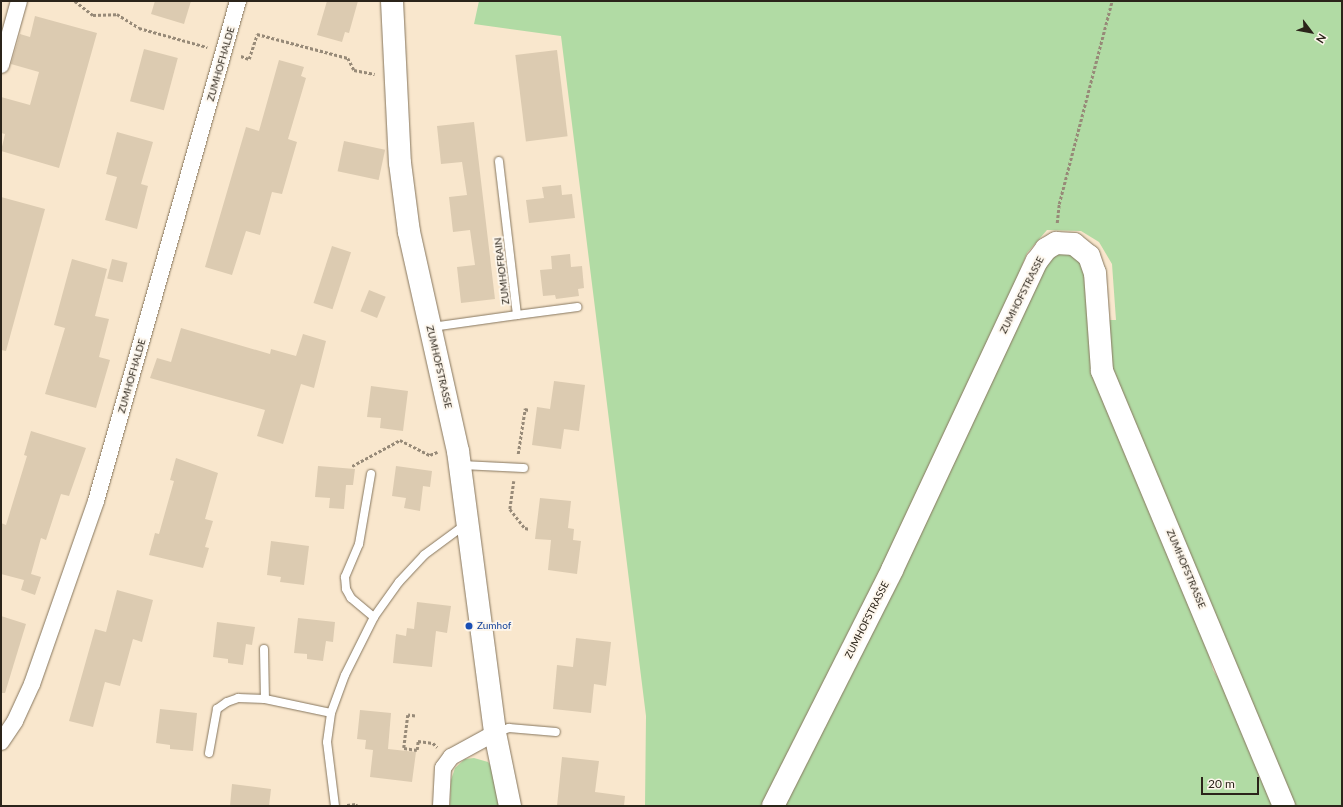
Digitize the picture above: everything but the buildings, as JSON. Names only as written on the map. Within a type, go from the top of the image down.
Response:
[{"type":"street","points":[[1,65],[19,1]]},
{"type":"street","name":"ZUMHOFHALDE","points":[[1,742],[15,721],[32,684],[96,501],[238,1]]},
{"type":"street","name":"ZUMHOFSTRASSE","points":[[392,1],[401,170],[409,232],[460,466],[495,733],[510,806]]},
{"type":"street","name":"ZUMHOFSTRASSE","points":[[773,806],[892,570],[1034,268],[1046,249],[1056,243],[1074,244],[1089,256],[1096,273],[1102,370],[1284,806]]},
{"type":"street","points":[[441,806],[443,768],[451,757],[495,733]]},
{"type":"lane","name":"ZUMHOFRAIN","points":[[430,328],[517,315],[499,161]]},
{"type":"lane","points":[[517,315],[577,306]]},
{"type":"lane","points":[[460,466],[471,464],[524,468]]},
{"type":"lane","points":[[371,474],[359,544],[345,577],[346,589],[351,598],[374,617]]},
{"type":"lane","points":[[335,806],[327,742],[331,712],[345,675],[374,617],[409,569],[467,523]]},
{"type":"lane","points":[[264,649],[265,699]]},
{"type":"lane","points":[[209,753],[217,709],[227,702],[238,698],[265,699],[331,712]]},
{"type":"lane","points":[[495,733],[509,728],[556,732]]},
{"type":"path","points":[[75,1],[93,16],[116,14],[139,28],[213,49]]},
{"type":"path","points":[[1056,243],[1059,204],[1112,1]]},
{"type":"path","points":[[234,54],[249,59],[257,34],[348,58],[354,70],[379,74]]},
{"type":"path","points":[[352,466],[400,440],[430,455],[442,449]]},
{"type":"path","points":[[415,716],[408,715],[404,748],[417,750],[418,741],[433,743],[442,752]]},
{"type":"path","points":[[346,805],[356,804],[357,806]]},
{"type":"green space","points":[[479,1],[1342,1],[1342,806],[1290,806],[1110,368],[1103,320],[1116,320],[1112,264],[1099,242],[1081,231],[1047,230],[1027,253],[993,340],[767,806],[645,806],[646,716],[561,36],[474,24]]},
{"type":"green space","points":[[1054,250],[1076,254],[1086,268],[1095,368],[1205,640],[1213,670],[1234,703],[1278,806],[780,806]]},
{"type":"green space","points":[[474,758],[488,762],[494,771],[501,806],[450,806],[451,780],[455,768],[465,759]]},
{"type":"place","name":"Zumhof","points":[[469,626]]}]
